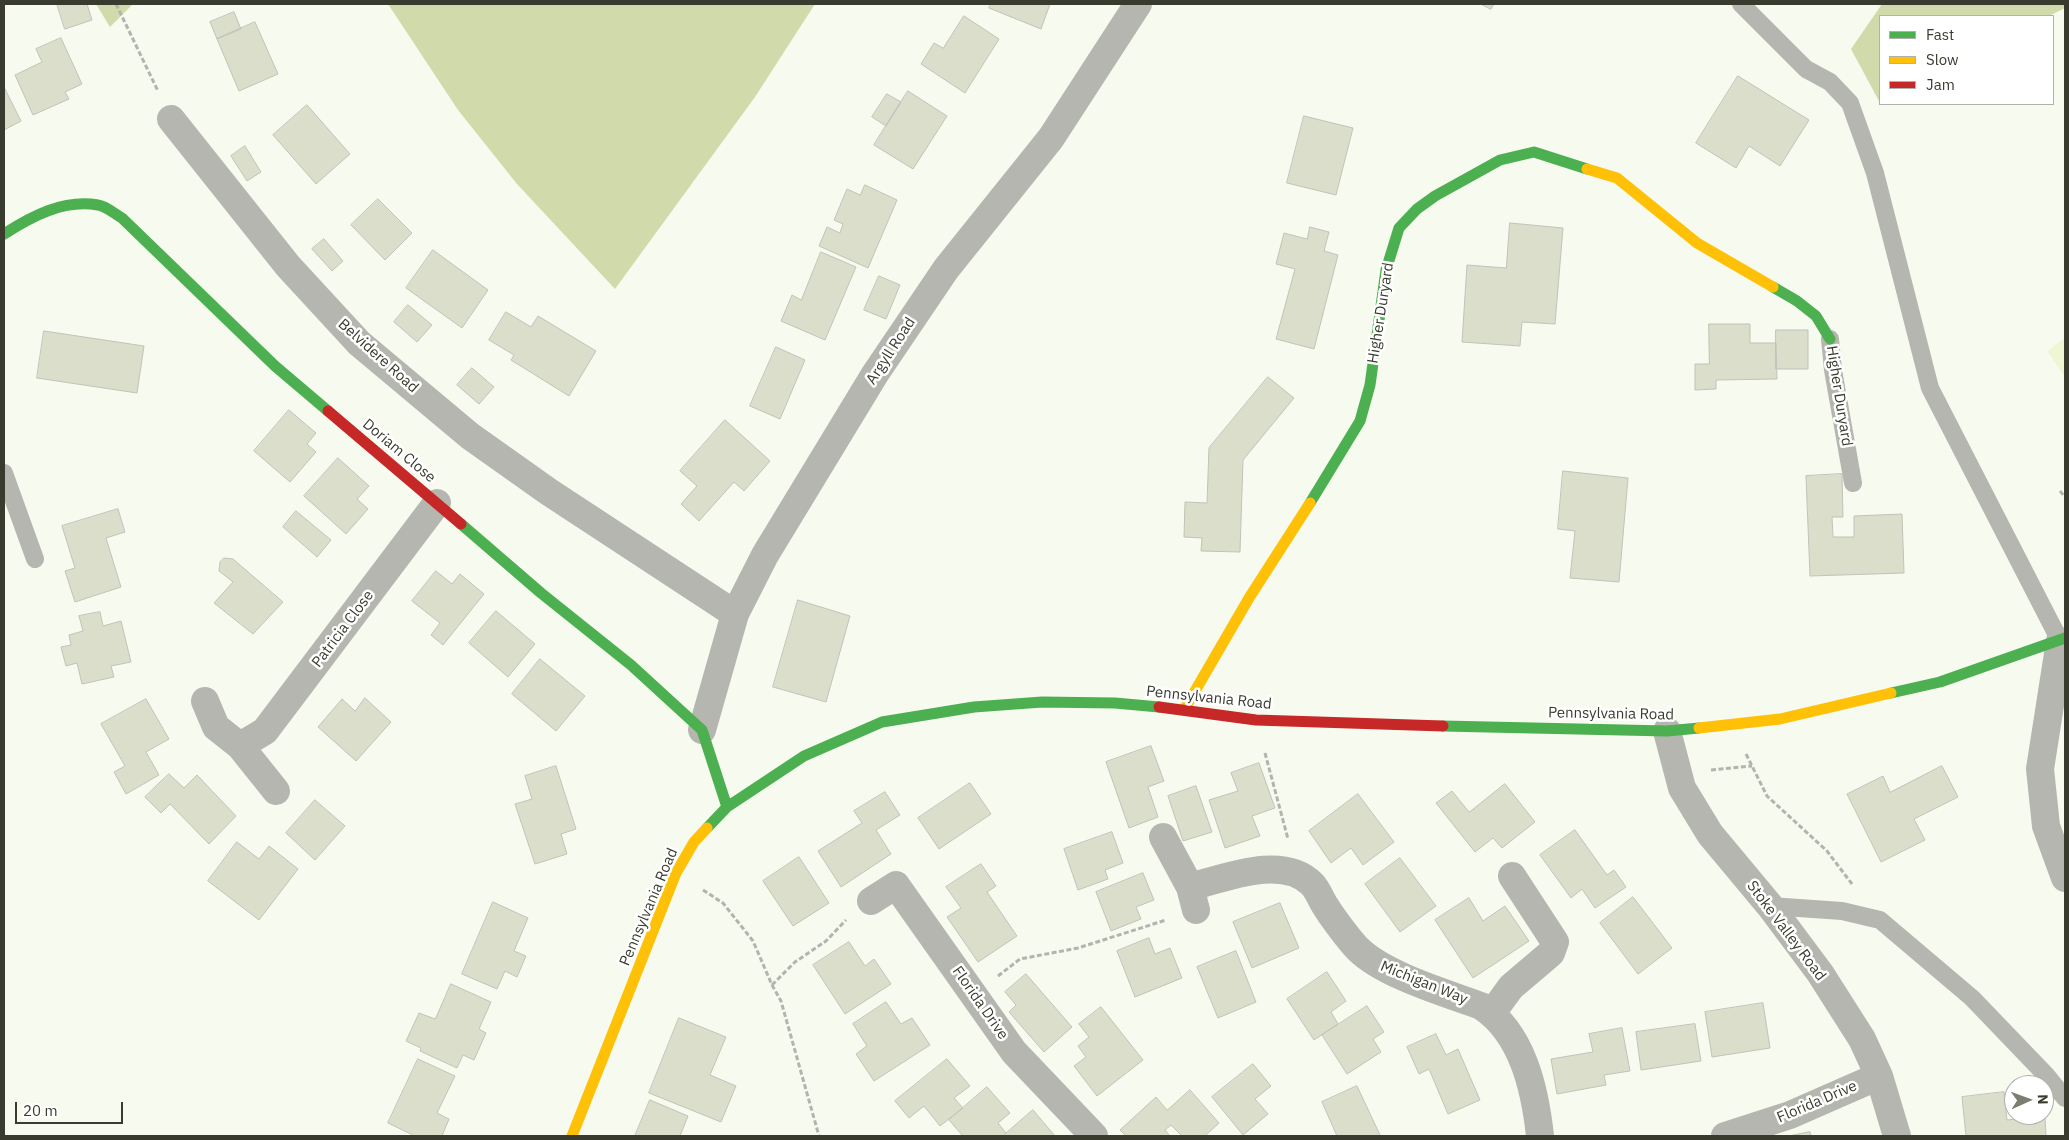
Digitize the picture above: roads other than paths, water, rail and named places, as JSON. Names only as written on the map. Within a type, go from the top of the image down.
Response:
[{"type":"street","name":"Argyll Road","points":[[702,730],[735,614],[766,555],[876,374],[946,269],[1051,138],[1138,4]]},
{"type":"street","name":"Belvidere Road","points":[[171,119],[288,266],[358,343],[470,436],[549,492],[735,614]]},
{"type":"street","name":"Higher Duryard","points":[[1184,710],[1249,598],[1286,543],[1360,421],[1370,384],[1386,270],[1399,228],[1417,209],[1441,192],[1500,160],[1534,152],[1617,178],[1697,243],[1797,302],[1816,316],[1830,338]]},
{"type":"street","name":"Doriam Close","points":[[4,234],[26,220],[68,204],[100,205],[122,218],[275,366],[438,503],[541,593],[631,665],[702,730],[727,806]]},
{"type":"street","name":"Patricia Close","points":[[240,746],[265,732],[438,503]]},
{"type":"street","name":"Pennsylvania Road","points":[[572,1136],[676,873],[694,842],[727,806],[804,756],[882,722],[974,708],[1042,702],[1115,703],[1256,720],[1667,731],[1780,719],[1940,682],[2062,639]]},
{"type":"street","points":[[2062,639],[2040,769],[2046,826],[2065,878]]},
{"type":"street","points":[[205,701],[216,727],[240,746],[276,791]]},
{"type":"street","name":"Stoke Valley Road","points":[[1667,731],[1682,788],[1710,834],[1770,906],[1826,982],[1862,1039],[1879,1076],[1891,1112],[1896,1136]]},
{"type":"street","name":"Michigan Way","points":[[1163,837],[1193,899],[1257,870],[1276,868],[1298,873],[1313,885],[1326,909],[1357,949],[1378,965],[1481,1006],[1492,1013],[1505,1028],[1524,1062],[1537,1107],[1540,1136]]},
{"type":"street","points":[[1492,1013],[1510,987],[1551,953],[1555,942],[1512,876]]},
{"type":"street","name":"Florida Drive","points":[[871,901],[896,885],[1014,1052],[1094,1136]]},
{"type":"street","name":"Florida Drive","points":[[1725,1136],[1790,1114],[1879,1076]]},
{"type":"lane","points":[[1742,4],[1806,69],[1830,82],[1850,103],[1874,173],[1930,388],[2062,639]]},
{"type":"lane","name":"Higher Duryard","points":[[1830,338],[1833,370],[1852,483]]},
{"type":"lane","points":[[4,472],[34,559]]},
{"type":"lane","points":[[1770,906],[1842,911],[1880,920],[1972,998],[2046,1074],[2065,1098]]}]
